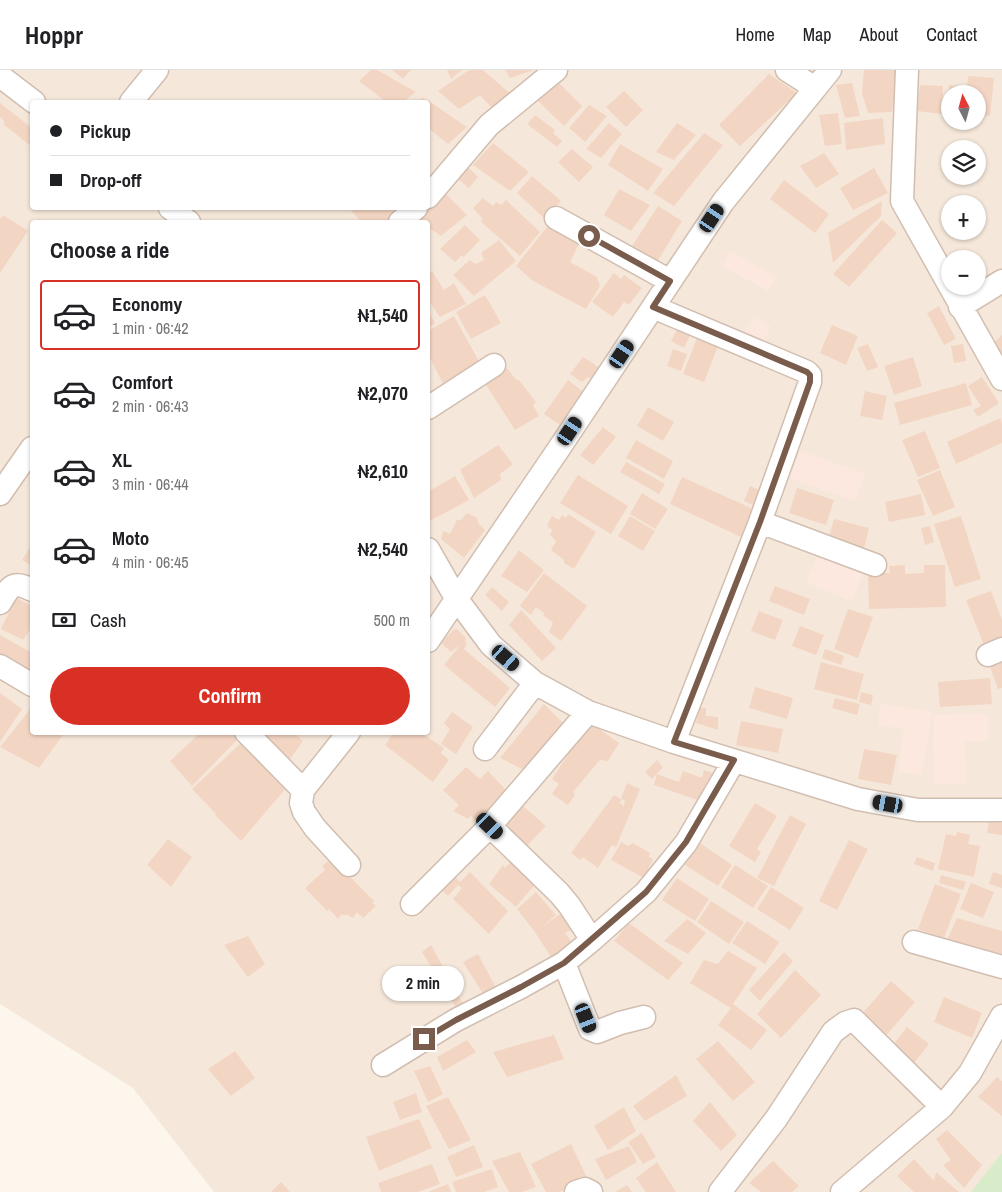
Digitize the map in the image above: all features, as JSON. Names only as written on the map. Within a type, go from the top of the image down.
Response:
[{"type":"street","points":[[133,100],[157,70]]},
{"type":"street","points":[[430,195],[489,125],[556,70]]},
{"type":"street","points":[[786,70],[815,88]]},
{"type":"street","points":[[430,638],[723,202],[830,70]]},
{"type":"street","points":[[907,70],[902,202],[1002,379]]},
{"type":"street","points":[[4,77],[32,100]]},
{"type":"street","points":[[173,210],[186,220]]},
{"type":"street","points":[[402,220],[414,210]]},
{"type":"street","points":[[556,218],[670,281]]},
{"type":"street","points":[[960,307],[1002,281]]},
{"type":"street","points":[[653,307],[807,372],[810,375],[810,382],[760,522],[674,742]]},
{"type":"street","points":[[430,407],[494,365]]},
{"type":"street","points":[[0,494],[30,451]]},
{"type":"street","points":[[760,522],[875,565]]},
{"type":"street","points":[[430,552],[456,598],[491,645],[535,683],[588,712],[674,742],[858,799],[918,810],[1002,810]]},
{"type":"street","points":[[0,603],[9,588],[16,584],[30,589]]},
{"type":"street","points":[[0,666],[30,684]]},
{"type":"street","points":[[485,750],[535,683]]},
{"type":"street","points":[[412,904],[490,826],[588,712]]},
{"type":"street","points":[[249,735],[303,790]]},
{"type":"street","points":[[346,735],[303,790],[301,803],[304,812],[315,828],[349,865]]},
{"type":"street","points":[[383,1066],[456,1020],[564,963],[592,940],[646,892],[686,842],[734,760]]},
{"type":"street","points":[[490,826],[559,893],[592,940]]},
{"type":"street","points":[[914,942],[1002,967]]},
{"type":"street","points":[[564,963],[590,1028],[597,1032],[620,1023],[644,1017]]},
{"type":"street","points":[[842,1192],[942,1107],[970,1073],[1002,1016]]},
{"type":"street","points":[[720,1192],[776,1119],[834,1032],[845,1023],[854,1020],[860,1025],[942,1107]]},
{"type":"street","points":[[576,1192],[584,1189],[592,1192]]},
{"type":"shaded area","points":[[0,70],[1002,70],[1002,1192],[214,1192],[133,1088],[0,1004]]},
{"type":"shaded area","points":[[730,251],[776,277],[768,291],[722,266]]},
{"type":"shaded area","points":[[754,317],[771,327],[758,347],[741,336]]},
{"type":"shaded area","points":[[800,451],[865,474],[855,501],[790,478]]},
{"type":"shaded area","points":[[818,555],[863,575],[851,601],[806,582]]},
{"type":"shaded area","points":[[881,704],[932,712],[922,775],[898,772],[904,729],[878,725]]},
{"type":"shaded area","points":[[988,714],[988,741],[965,741],[966,783],[934,784],[933,715]]},
{"type":"green space","points":[[1002,1153],[1002,1192],[971,1192]]},
{"type":"building","points":[[371,70],[377,70],[416,92],[406,100],[383,100],[359,81]]},
{"type":"building","points":[[392,70],[411,70],[403,79]]},
{"type":"building","points":[[447,70],[462,70],[451,79]]},
{"type":"building","points":[[469,70],[483,70],[513,96],[492,108],[480,95],[459,109],[438,91]]},
{"type":"building","points":[[505,70],[534,70],[510,78]]},
{"type":"building","points":[[864,70],[899,70],[892,112],[868,113],[862,93]]},
{"type":"building","points":[[769,74],[797,93],[740,146],[719,125]]},
{"type":"building","points":[[968,76],[994,78],[990,116],[986,116],[986,85],[967,85]]},
{"type":"building","points":[[557,81],[582,106],[564,126],[536,99]]},
{"type":"building","points":[[852,83],[860,116],[845,118],[836,85]]},
{"type":"building","points":[[920,85],[941,86],[941,114],[917,111]]},
{"type":"building","points":[[624,91],[643,110],[626,127],[606,107]]},
{"type":"building","points":[[430,102],[467,127],[448,144],[430,130]]},
{"type":"building","points":[[0,103],[30,126],[30,145],[3,124],[5,122],[0,117]]},
{"type":"building","points":[[589,105],[607,116],[585,142],[569,128]]},
{"type":"building","points":[[838,113],[842,144],[825,146],[819,115]]},
{"type":"building","points":[[535,115],[555,130],[553,133],[562,141],[557,147],[527,124]]},
{"type":"building","points":[[883,118],[885,144],[846,150],[844,123]]},
{"type":"building","points":[[609,123],[622,134],[601,158],[586,149]]},
{"type":"building","points":[[677,123],[696,135],[674,160],[656,152]]},
{"type":"building","points":[[704,133],[723,145],[674,206],[653,193]]},
{"type":"building","points":[[493,143],[529,172],[510,191],[473,165]]},
{"type":"building","points":[[620,144],[663,169],[648,191],[608,165]]},
{"type":"building","points":[[572,149],[593,167],[579,182],[558,162]]},
{"type":"building","points":[[824,153],[839,174],[816,188],[800,166]]},
{"type":"building","points":[[465,164],[478,177],[469,188],[453,175]]},
{"type":"building","points":[[874,168],[888,193],[853,210],[840,188]]},
{"type":"building","points":[[532,176],[561,201],[544,218],[517,193]]},
{"type":"building","points":[[784,180],[829,214],[815,233],[770,199]]},
{"type":"building","points":[[619,189],[650,205],[631,231],[604,215]]},
{"type":"building","points":[[445,193],[467,215],[441,236],[430,228],[430,220],[417,220],[427,210],[430,210],[430,207]]},
{"type":"building","points":[[483,198],[493,206],[496,202],[501,205],[506,200],[540,232],[520,256],[481,222],[482,218],[473,208]]},
{"type":"building","points":[[882,201],[881,216],[833,263],[828,233]]},
{"type":"building","points":[[658,206],[682,221],[657,262],[632,246]]},
{"type":"building","points":[[351,210],[394,210],[397,213],[387,220],[359,220]]},
{"type":"building","points":[[3,215],[28,231],[0,273],[0,219]]},
{"type":"building","points":[[882,220],[897,233],[849,287],[833,274]]},
{"type":"building","points":[[550,223],[580,242],[570,262],[597,277],[600,286],[586,309],[533,281],[516,266]]},
{"type":"building","points":[[465,225],[480,240],[464,257],[461,256],[455,262],[440,249]]},
{"type":"building","points":[[499,240],[516,261],[474,296],[453,275],[470,260],[475,264],[484,260],[481,253]]},
{"type":"building","points":[[432,271],[444,290],[454,283],[466,304],[440,317],[430,303],[430,272]]},
{"type":"building","points":[[614,273],[621,279],[624,275],[642,288],[629,305],[624,302],[613,317],[592,302]]},
{"type":"building","points":[[485,295],[501,323],[471,339],[456,312]]},
{"type":"building","points":[[939,306],[956,339],[944,345],[927,313]]},
{"type":"building","points":[[430,314],[435,323],[430,327]]},
{"type":"building","points":[[454,316],[481,365],[445,388],[430,358],[430,330]]},
{"type":"building","points":[[832,325],[858,336],[846,365],[820,353]]},
{"type":"building","points":[[678,327],[691,333],[684,348],[671,341]]},
{"type":"building","points":[[1002,335],[1002,358],[991,345]]},
{"type":"building","points":[[697,338],[718,346],[704,382],[683,374]]},
{"type":"building","points":[[868,344],[878,367],[867,371],[857,348]]},
{"type":"building","points":[[963,344],[966,361],[954,363],[951,346]]},
{"type":"building","points":[[673,349],[687,354],[681,371],[667,366]]},
{"type":"building","points":[[583,357],[603,370],[597,382],[588,377],[582,382],[570,374]]},
{"type":"building","points":[[913,357],[922,386],[894,395],[884,366]]},
{"type":"building","points":[[507,368],[536,402],[533,405],[539,416],[515,430],[484,382]]},
{"type":"building","points":[[982,377],[999,403],[978,417],[973,410],[981,406],[968,386]]},
{"type":"building","points":[[568,380],[585,393],[560,425],[544,414]]},
{"type":"building","points":[[966,383],[972,405],[900,425],[894,403]]},
{"type":"building","points":[[865,391],[887,396],[882,420],[860,416]]},
{"type":"building","points":[[648,407],[674,422],[663,441],[637,426]]},
{"type":"building","points":[[1000,418],[1002,423],[1002,443],[956,464],[947,442]]},
{"type":"building","points":[[603,427],[616,437],[593,465],[580,455]]},
{"type":"building","points":[[925,431],[940,468],[918,477],[902,440]]},
{"type":"building","points":[[636,440],[673,461],[664,479],[626,458]]},
{"type":"building","points":[[498,445],[513,464],[500,474],[501,480],[474,498],[460,470]]},
{"type":"building","points":[[626,462],[665,484],[659,494],[620,472]]},
{"type":"building","points":[[940,470],[955,507],[933,516],[917,480]]},
{"type":"building","points":[[578,475],[628,506],[611,534],[560,503]]},
{"type":"building","points":[[455,476],[469,500],[430,521],[430,491]]},
{"type":"building","points":[[682,477],[753,509],[741,537],[670,504]]},
{"type":"building","points":[[750,486],[764,492],[758,507],[744,501]]},
{"type":"building","points":[[797,488],[834,500],[826,525],[789,513]]},
{"type":"building","points":[[642,493],[668,509],[655,529],[630,514]]},
{"type":"building","points":[[921,494],[925,515],[889,522],[885,502]]},
{"type":"building","points":[[467,513],[477,518],[478,523],[485,530],[464,558],[441,539],[443,531],[450,534],[457,520],[461,520]]},
{"type":"building","points":[[568,514],[596,532],[574,569],[564,563],[564,560],[551,550],[556,541],[550,535],[552,530],[547,526],[552,516],[559,520],[562,515],[566,518]]},
{"type":"building","points":[[630,516],[655,531],[643,551],[618,536]]},
{"type":"building","points":[[961,516],[981,579],[955,587],[934,524]]},
{"type":"building","points":[[834,519],[869,528],[864,549],[828,541]]},
{"type":"building","points":[[930,526],[934,542],[925,545],[921,528]]},
{"type":"building","points":[[30,547],[30,565],[22,560]]},
{"type":"building","points":[[519,550],[544,570],[527,592],[501,576]]},
{"type":"building","points":[[905,565],[905,574],[924,573],[924,565],[945,565],[946,607],[869,609],[868,574],[890,573],[889,566]]},
{"type":"building","points":[[544,573],[587,606],[561,641],[549,632],[553,623],[543,615],[544,613],[536,607],[531,615],[520,606]]},
{"type":"building","points":[[775,586],[810,599],[804,615],[769,601]]},
{"type":"building","points":[[492,587],[509,602],[502,611],[485,595]]},
{"type":"building","points":[[991,591],[1002,620],[1002,638],[984,645],[966,600]]},
{"type":"building","points":[[16,598],[30,605],[30,630],[23,640],[1,629]]},
{"type":"building","points":[[848,609],[873,617],[858,658],[834,649]]},
{"type":"building","points":[[521,610],[556,648],[542,661],[509,625]]},
{"type":"building","points":[[759,611],[783,620],[775,640],[751,631]]},
{"type":"building","points":[[800,626],[824,635],[816,655],[792,646]]},
{"type":"building","points":[[457,629],[466,638],[465,642],[467,644],[464,649],[510,688],[495,707],[444,665],[460,645],[451,652],[441,643],[453,630]]},
{"type":"building","points":[[0,635],[30,652],[30,672],[0,658]]},
{"type":"building","points":[[825,649],[844,656],[841,665],[822,658]]},
{"type":"building","points":[[1002,659],[1002,688],[998,689],[989,664]]},
{"type":"building","points":[[821,662],[864,674],[857,700],[814,689]]},
{"type":"building","points":[[990,678],[992,704],[940,707],[938,682]]},
{"type":"building","points":[[755,687],[793,698],[787,719],[749,708]]},
{"type":"building","points":[[861,692],[873,695],[871,705],[859,702]]},
{"type":"building","points":[[0,693],[22,709],[0,742]]},
{"type":"building","points":[[835,698],[860,704],[857,715],[832,708]]},
{"type":"building","points":[[544,704],[567,727],[526,771],[500,758]]},
{"type":"building","points":[[700,708],[706,708],[706,716],[718,717],[718,730],[696,723]]},
{"type":"building","points":[[30,710],[30,735],[63,735],[39,768],[0,747]]},
{"type":"building","points":[[452,712],[473,727],[456,754],[441,744],[450,729],[444,723]]},
{"type":"building","points":[[741,721],[783,729],[778,753],[736,745]]},
{"type":"building","points":[[589,722],[619,743],[608,761],[600,760],[573,792],[575,795],[568,805],[552,794],[559,784],[552,779]]},
{"type":"building","points":[[198,735],[241,736],[192,786],[170,761]]},
{"type":"building","points":[[263,735],[297,735],[303,741],[290,759]]},
{"type":"building","points":[[392,735],[424,735],[444,748],[441,753],[449,760],[433,782],[385,745]]},
{"type":"building","points":[[242,742],[287,787],[241,841],[192,789]]},
{"type":"building","points":[[864,749],[897,755],[891,785],[858,779]]},
{"type":"building","points":[[657,760],[663,767],[652,779],[645,772]]},
{"type":"building","points":[[466,767],[480,779],[488,771],[506,790],[497,800],[501,803],[478,822],[471,816],[468,819],[453,811],[459,805],[443,790]]},
{"type":"building","points":[[704,770],[713,773],[703,802],[654,785],[657,774],[679,782],[683,771],[702,778]]},
{"type":"building","points":[[627,783],[640,789],[616,847],[612,845],[598,868],[583,857],[580,860],[571,853],[614,795],[622,800],[619,803],[623,805],[623,808],[625,801],[621,798]]},
{"type":"building","points":[[755,803],[777,816],[757,849],[761,852],[755,862],[729,846]]},
{"type":"building","points":[[523,806],[546,826],[519,854],[508,831],[511,829],[507,825]]},
{"type":"building","points":[[790,815],[806,824],[774,886],[757,878]]},
{"type":"building","points":[[989,821],[1002,823],[1002,835],[987,833]]},
{"type":"building","points":[[957,832],[970,835],[968,844],[980,846],[974,877],[938,869],[946,834],[956,836]]},
{"type":"building","points":[[168,839],[192,857],[171,887],[147,865]]},
{"type":"building","points":[[849,840],[868,849],[837,910],[819,901]]},
{"type":"building","points":[[621,842],[628,846],[633,843],[650,853],[649,857],[653,859],[644,878],[611,860]]},
{"type":"building","points":[[700,843],[732,865],[718,886],[685,865]]},
{"type":"building","points":[[333,857],[352,874],[350,877],[374,901],[372,903],[376,906],[363,918],[357,912],[353,918],[342,914],[338,919],[329,909],[327,911],[305,888],[325,870],[322,866]]},
{"type":"building","points":[[917,857],[935,863],[933,871],[914,864]]},
{"type":"building","points":[[513,859],[538,881],[516,907],[489,884],[503,865],[505,868]]},
{"type":"building","points":[[735,865],[768,886],[753,908],[721,887]]},
{"type":"building","points":[[450,871],[460,882],[470,872],[508,911],[489,934],[453,899],[462,888],[458,885],[448,896],[436,885]]},
{"type":"building","points":[[993,872],[1002,875],[1002,888],[989,884]]},
{"type":"building","points":[[941,875],[966,882],[963,890],[939,883]]},
{"type":"building","points":[[677,878],[709,899],[695,921],[662,900]]},
{"type":"building","points":[[971,883],[994,892],[983,918],[960,909]]},
{"type":"building","points":[[935,884],[961,894],[944,938],[918,929]]},
{"type":"building","points":[[771,887],[804,908],[790,930],[757,909]]},
{"type":"building","points":[[536,892],[556,915],[541,928],[564,911],[575,928],[565,933],[574,945],[554,962],[535,932],[517,909]]},
{"type":"building","points":[[711,901],[744,922],[729,944],[697,922]]},
{"type":"building","points":[[957,918],[1002,931],[1002,959],[947,940]]},
{"type":"building","points":[[687,919],[706,933],[688,954],[664,941]]},
{"type":"building","points":[[747,921],[779,942],[765,964],[732,943]]},
{"type":"building","points":[[629,923],[683,963],[668,980],[614,941]]},
{"type":"building","points":[[248,936],[265,964],[248,977],[224,945]]},
{"type":"building","points":[[431,945],[463,1004],[457,1009],[422,952]]},
{"type":"building","points":[[728,951],[757,968],[733,1004],[767,1030],[751,1050],[718,1025],[731,1008],[690,983],[704,960],[718,964]]},
{"type":"building","points":[[784,952],[793,961],[760,1001],[749,990]]},
{"type":"building","points":[[478,954],[497,990],[485,997],[463,962]]},
{"type":"building","points":[[795,970],[821,995],[781,1038],[757,1014]]},
{"type":"building","points":[[891,981],[915,1002],[884,1038],[859,1017]]},
{"type":"building","points":[[944,997],[982,1013],[972,1038],[934,1022]]},
{"type":"building","points":[[907,1027],[929,1044],[914,1063],[892,1046]]},
{"type":"building","points":[[554,1035],[564,1059],[507,1077],[493,1052]]},
{"type":"building","points":[[467,1040],[476,1052],[443,1071],[437,1057]]},
{"type":"building","points":[[718,1041],[755,1082],[733,1101],[696,1059]]},
{"type":"building","points":[[235,1051],[255,1078],[231,1096],[208,1069]]},
{"type":"building","points":[[430,1066],[443,1094],[428,1102],[414,1071]]},
{"type":"building","points":[[676,1075],[687,1096],[645,1121],[633,1106]]},
{"type":"building","points":[[997,1077],[1002,1081],[1002,1116],[978,1097]]},
{"type":"building","points":[[416,1093],[422,1112],[400,1120],[393,1102]]},
{"type":"building","points":[[448,1097],[471,1140],[449,1149],[426,1106]]},
{"type":"building","points":[[710,1102],[737,1135],[721,1151],[693,1121]]},
{"type":"building","points":[[624,1107],[636,1131],[608,1150],[594,1126]]},
{"type":"building","points":[[419,1119],[432,1148],[379,1171],[366,1137]]},
{"type":"building","points":[[947,1130],[982,1165],[964,1188],[943,1165],[951,1160],[936,1139]]},
{"type":"building","points":[[642,1133],[656,1157],[643,1164],[628,1142]]},
{"type":"building","points":[[571,1144],[588,1180],[560,1192],[546,1192],[531,1164]]},
{"type":"building","points":[[474,1145],[483,1167],[456,1177],[447,1157]]},
{"type":"building","points":[[629,1146],[637,1162],[606,1180],[595,1159]]},
{"type":"building","points":[[520,1152],[536,1187],[522,1192],[509,1192],[492,1161]]},
{"type":"building","points":[[914,1159],[934,1181],[936,1172],[959,1192],[914,1192],[897,1176]]},
{"type":"building","points":[[773,1161],[799,1186],[792,1192],[761,1192],[749,1183]]},
{"type":"building","points":[[657,1162],[676,1192],[646,1192],[636,1178]]},
{"type":"building","points":[[432,1164],[440,1184],[418,1192],[381,1192],[378,1183]]},
{"type":"building","points":[[492,1169],[498,1187],[484,1192],[456,1192],[452,1182]]},
{"type":"building","points":[[281,1182],[290,1192],[271,1192]]},
{"type":"building","points":[[448,1184],[451,1192],[428,1192]]},
{"type":"building","points":[[627,1185],[632,1192],[615,1192]]},
{"type":"route","points":[[424,1039],[564,963],[646,892],[686,842],[734,760],[674,742],[760,522],[810,382],[810,375],[807,372],[653,307],[670,281],[589,236]]}]
